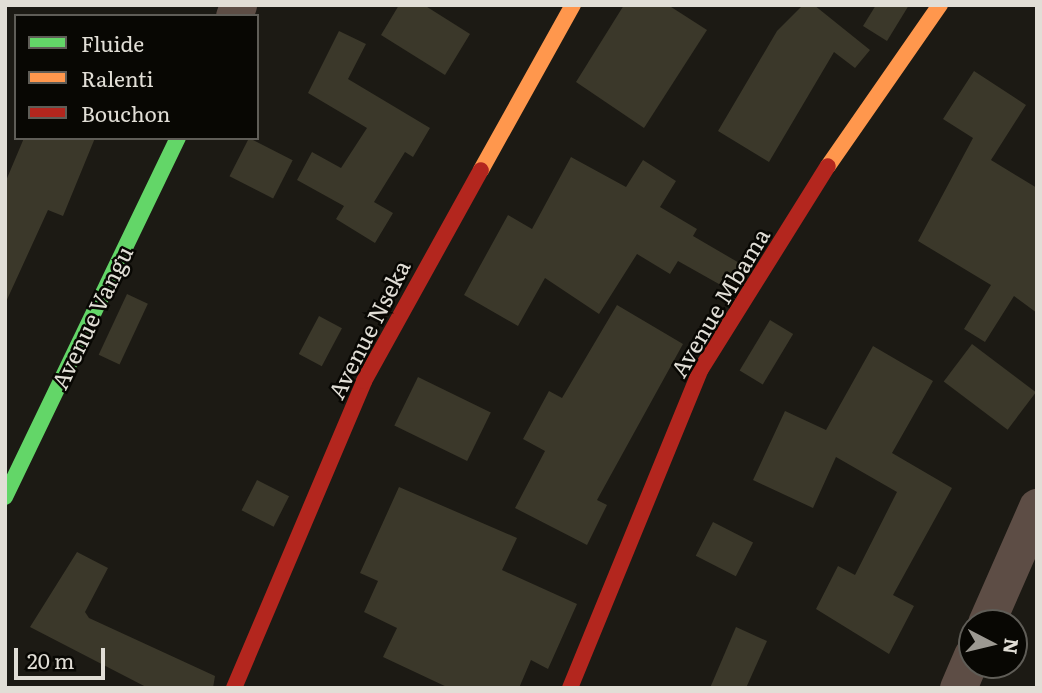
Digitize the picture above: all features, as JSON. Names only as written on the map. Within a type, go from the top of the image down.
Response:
[{"type":"street","name":"Avenue Nseka","points":[[234,688],[364,381],[573,5]]},
{"type":"street","name":"Avenue Mbama","points":[[570,688],[701,369],[828,166],[940,5]]},
{"type":"street","name":"Avenue Vangu","points":[[5,497],[177,140]]},
{"type":"street","points":[[992,609],[1037,507]]},
{"type":"building","points":[[399,5],[424,5],[470,34],[445,75],[381,35]]},
{"type":"building","points":[[624,5],[668,5],[707,30],[644,128],[576,82]]},
{"type":"building","points":[[803,5],[814,5],[870,50],[855,68],[834,52],[769,162],[718,131],[777,31]]},
{"type":"building","points":[[876,5],[909,5],[887,41],[863,26]]},
{"type":"building","points":[[339,31],[366,44],[348,79],[430,128],[413,157],[405,152],[374,202],[393,213],[375,243],[336,219],[344,206],[297,180],[312,152],[341,168],[367,128],[308,93]]},
{"type":"building","points":[[974,71],[1026,105],[991,160],[1037,188],[1037,313],[1014,296],[985,342],[964,329],[991,285],[918,241],[973,138],[943,119]]},
{"type":"building","points":[[23,140],[94,140],[63,216],[48,210],[5,304],[5,183]]},
{"type":"building","points":[[248,140],[293,160],[273,199],[229,176]]},
{"type":"building","points":[[571,157],[626,187],[643,160],[676,181],[660,207],[697,229],[693,236],[741,264],[726,288],[678,261],[670,274],[637,254],[599,314],[545,278],[518,326],[464,295],[508,215],[532,229]]},
{"type":"building","points":[[127,294],[148,304],[120,364],[99,355]]},
{"type":"building","points":[[617,305],[683,344],[597,500],[607,505],[587,545],[515,508],[545,451],[523,439],[549,391],[562,398]]},
{"type":"building","points":[[319,316],[342,328],[322,366],[299,354]]},
{"type":"building","points":[[770,320],[793,334],[763,384],[740,371]]},
{"type":"building","points":[[972,344],[1036,392],[1008,430],[944,382]]},
{"type":"building","points":[[873,346],[933,381],[892,453],[952,488],[893,595],[914,606],[889,654],[816,609],[838,566],[855,575],[897,492],[836,457],[813,508],[753,480],[785,411],[826,430]]},
{"type":"building","points":[[418,377],[491,413],[467,461],[394,426]]},
{"type":"building","points":[[257,480],[289,496],[274,527],[242,510]]},
{"type":"building","points":[[399,487],[517,538],[502,570],[577,604],[548,669],[531,660],[519,688],[449,688],[383,657],[397,628],[364,612],[378,581],[360,573]]},
{"type":"building","points":[[713,522],[753,542],[736,576],[696,556]]},
{"type":"building","points":[[77,552],[108,568],[85,612],[89,618],[215,676],[213,688],[148,688],[30,627]]},
{"type":"building","points":[[736,627],[767,641],[746,688],[710,688]]},
{"type":"traffic: fast","points":[[5,497],[177,140]]},
{"type":"traffic: slow","points":[[481,170],[573,5]]},
{"type":"traffic: slow","points":[[828,166],[940,5]]},
{"type":"traffic: jam","points":[[570,688],[701,369],[828,166]]},
{"type":"traffic: jam","points":[[234,688],[364,381],[481,170]]}]
